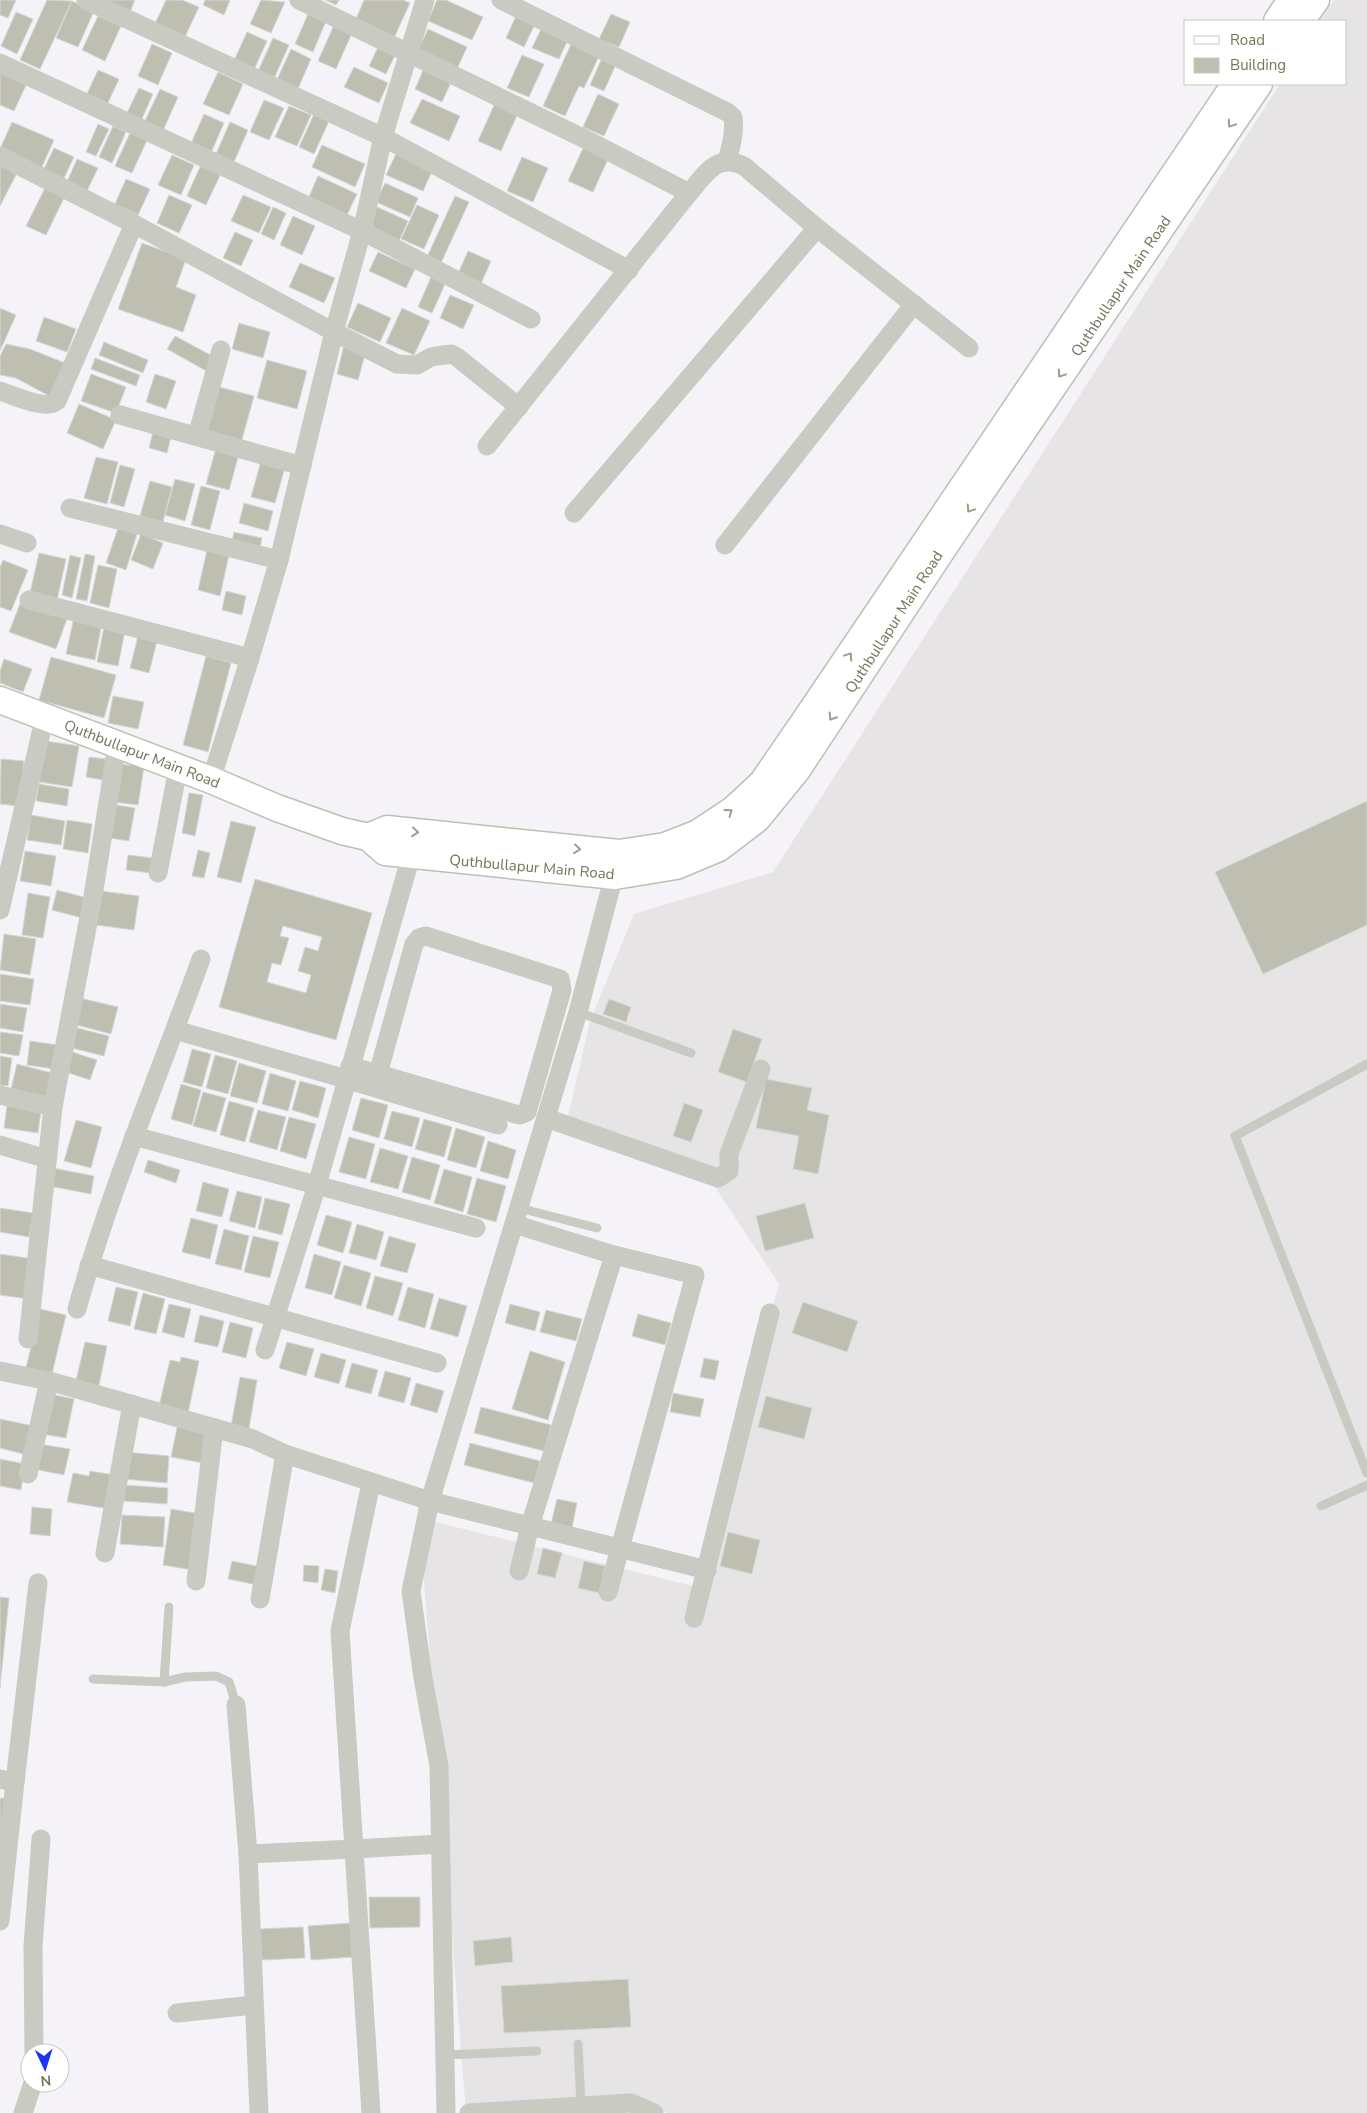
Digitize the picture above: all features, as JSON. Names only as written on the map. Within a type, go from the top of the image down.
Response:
[{"type":"main road","points":[[1278,20],[1291,0]]},
{"type":"main road","points":[[1302,20],[1316,0]]},
{"type":"main road","name":"Quthbullapur Main Road","points":[[368,838],[388,829],[617,864],[698,833],[734,809],[762,783],[1234,85]]},
{"type":"main road","name":"Quthbullapur Main Road","points":[[0,700],[45,716],[117,746],[211,780],[277,808],[368,838],[385,852],[411,856],[676,866],[719,848],[757,819],[791,777],[951,536],[1258,85]]},
{"type":"street","points":[[86,0],[383,137],[629,270]]},
{"type":"street","points":[[299,0],[589,141],[689,193]]},
{"type":"street","points":[[211,780],[279,560],[334,332],[362,231],[383,137],[425,0]]},
{"type":"street","points":[[501,0],[727,112],[733,117],[734,127],[727,161]]},
{"type":"street","points":[[0,63],[362,231],[531,319]]},
{"type":"street","points":[[0,156],[134,224],[397,364],[417,365],[432,358],[451,354],[519,407]]},
{"type":"street","points":[[487,446],[689,193],[717,164],[727,161],[734,161],[744,166],[816,228],[969,348]]},
{"type":"street","points":[[0,391],[42,404],[53,404],[57,401],[134,224]]},
{"type":"street","points":[[574,513],[816,228]]},
{"type":"street","points":[[725,545],[914,304]]},
{"type":"street","points":[[197,436],[221,350]]},
{"type":"street","points":[[120,415],[302,466]]},
{"type":"street","points":[[70,508],[279,560]]},
{"type":"street","points":[[0,534],[27,543]]},
{"type":"street","points":[[29,600],[250,658]]},
{"type":"street","points":[[0,910],[45,716]]},
{"type":"street","points":[[28,1339],[53,1107],[93,896],[117,746]]},
{"type":"street","points":[[158,873],[178,768]]},
{"type":"street","points":[[265,1350],[317,1185],[411,856]]},
{"type":"street","points":[[446,2113],[439,1766],[411,1591],[430,1501],[578,1012],[617,864]]},
{"type":"street","points":[[348,1072],[378,1074],[520,1115],[528,1112],[562,990],[560,979],[426,936],[419,938],[414,944],[378,1074]]},
{"type":"street","points":[[77,1309],[89,1265],[134,1136],[175,1030],[200,958]]},
{"type":"street","points":[[175,1030],[348,1072],[498,1125]]},
{"type":"street","points":[[546,1118],[718,1178],[729,1170],[729,1154],[761,1069]]},
{"type":"street","points":[[0,1095],[53,1107]]},
{"type":"street","points":[[134,1136],[476,1228]]},
{"type":"street","points":[[0,1145],[47,1159]]},
{"type":"street","points":[[516,1216],[614,1255],[695,1275],[608,1592]]},
{"type":"street","points":[[519,1571],[530,1526],[614,1255]]},
{"type":"street","points":[[89,1265],[437,1363]]},
{"type":"street","points":[[694,1618],[770,1312]]},
{"type":"street","points":[[0,1371],[49,1381],[253,1439],[285,1454],[430,1501],[707,1570]]},
{"type":"street","points":[[28,1474],[49,1381]]},
{"type":"street","points":[[105,1553],[132,1404]]},
{"type":"street","points":[[196,1581],[214,1428]]},
{"type":"street","points":[[260,1599],[285,1454]]},
{"type":"street","points":[[371,1483],[340,1631],[372,2113]]},
{"type":"street","points":[[0,1921],[7,1780],[38,1583]]},
{"type":"street","points":[[236,1706],[248,1854],[259,2113]]},
{"type":"street","points":[[34,2043],[33,1946],[40,1839]]},
{"type":"street","points":[[248,1854],[440,1844]]},
{"type":"street","points":[[177,2013],[254,2005]]},
{"type":"street","points":[[23,2113],[30,2093]]},
{"type":"street","points":[[469,2113],[631,2103],[654,2113]]},
{"type":"lane","points":[[578,1012],[691,1054]]},
{"type":"lane","points":[[1367,1064],[1235,1136],[1367,1472]]},
{"type":"lane","points":[[516,1216],[597,1228]]},
{"type":"lane","points":[[1321,1506],[1367,1485]]},
{"type":"lane","points":[[164,1682],[169,1607]]},
{"type":"lane","points":[[93,1679],[164,1682],[185,1677],[216,1676],[229,1682],[236,1706]]},
{"type":"lane","points":[[578,2044],[581,2106]]},
{"type":"lane","points":[[444,2055],[537,2051]]},
{"type":"shaded area","points":[[1334,0],[1367,0],[1367,2113],[668,2113],[659,2110],[466,2113],[419,1518],[697,1587],[779,1284],[715,1187],[567,1121],[590,1021],[634,914],[773,872],[1279,85],[1347,85],[1347,20],[1321,20]]},
{"type":"building","points":[[0,0],[16,0],[8,18],[0,15]]},
{"type":"building","points":[[47,0],[72,1],[40,69],[20,60]]},
{"type":"building","points":[[104,0],[135,0],[129,14]]},
{"type":"building","points":[[166,0],[182,0],[199,7],[182,43],[152,30]]},
{"type":"building","points":[[205,0],[230,0],[224,15],[203,5]]},
{"type":"building","points":[[261,0],[285,2],[271,33],[250,24]]},
{"type":"building","points":[[325,0],[339,0],[336,5]]},
{"type":"building","points":[[364,0],[403,0],[410,3],[394,38],[355,21]]},
{"type":"building","points":[[437,0],[446,0],[483,17],[472,40],[428,21]]},
{"type":"building","points":[[72,1],[94,11],[78,47],[56,38]]},
{"type":"building","points":[[16,12],[33,19],[17,54],[1,46]]},
{"type":"building","points":[[308,14],[326,21],[313,52],[295,44]]},
{"type":"building","points":[[611,14],[630,22],[619,47],[599,39]]},
{"type":"building","points":[[98,16],[121,26],[105,61],[82,50]]},
{"type":"building","points":[[516,16],[535,24],[524,47],[506,38]]},
{"type":"building","points":[[544,23],[570,35],[559,59],[532,48]]},
{"type":"building","points":[[334,25],[352,33],[336,69],[318,61]]},
{"type":"building","points":[[428,29],[467,47],[456,71],[417,53]]},
{"type":"building","points":[[247,32],[267,41],[252,74],[232,65]]},
{"type":"building","points":[[273,38],[289,45],[272,83],[256,76]]},
{"type":"building","points":[[572,42],[600,54],[584,88],[579,86],[565,116],[543,106]]},
{"type":"building","points":[[380,43],[397,51],[386,74],[369,66]]},
{"type":"building","points":[[152,44],[172,53],[158,85],[138,76]]},
{"type":"building","points":[[291,49],[311,59],[296,93],[275,84]]},
{"type":"building","points":[[522,55],[544,64],[529,97],[507,88]]},
{"type":"building","points":[[603,56],[617,62],[604,91],[590,85]]},
{"type":"building","points":[[425,66],[453,78],[442,102],[415,89]]},
{"type":"building","points":[[354,67],[388,83],[379,103],[344,87]]},
{"type":"building","points":[[0,69],[28,81],[14,111],[0,105]]},
{"type":"building","points":[[98,70],[119,79],[106,107],[85,98]]},
{"type":"building","points":[[218,72],[243,84],[229,115],[203,104]]},
{"type":"building","points":[[139,88],[153,94],[140,123],[125,117]]},
{"type":"building","points":[[160,89],[178,97],[162,133],[143,125]]},
{"type":"building","points":[[598,94],[619,104],[604,136],[583,127]]},
{"type":"building","points":[[422,99],[460,116],[449,141],[410,123]]},
{"type":"building","points":[[264,100],[284,108],[269,140],[250,132]]},
{"type":"building","points":[[495,103],[518,113],[501,151],[478,141]]},
{"type":"building","points":[[289,106],[311,115],[297,146],[275,137]]},
{"type":"building","points":[[315,112],[330,119],[314,154],[299,147]]},
{"type":"building","points":[[204,114],[224,123],[210,155],[190,146]]},
{"type":"building","points":[[12,122],[54,140],[41,169],[0,149]]},
{"type":"building","points":[[230,122],[248,130],[234,162],[216,154]]},
{"type":"building","points":[[98,124],[109,129],[96,156],[86,152]]},
{"type":"building","points":[[113,126],[126,132],[112,163],[99,157]]},
{"type":"building","points":[[130,133],[147,140],[132,173],[115,166]]},
{"type":"building","points":[[322,145],[365,164],[355,187],[312,167]]},
{"type":"building","points":[[584,146],[609,157],[593,192],[568,181]]},
{"type":"building","points":[[54,148],[74,157],[63,180],[43,171]]},
{"type":"building","points":[[396,154],[432,171],[423,191],[386,175]]},
{"type":"building","points":[[172,155],[194,165],[181,195],[158,185]]},
{"type":"building","points":[[522,157],[548,168],[533,202],[507,191]]},
{"type":"building","points":[[77,159],[98,168],[87,191],[67,182]]},
{"type":"building","points":[[203,160],[223,169],[206,205],[187,196]]},
{"type":"building","points":[[0,164],[17,173],[0,206]]},
{"type":"building","points":[[318,176],[357,194],[346,217],[308,199]]},
{"type":"building","points":[[126,179],[150,189],[138,215],[115,204]]},
{"type":"building","points":[[385,183],[418,198],[410,217],[376,202]]},
{"type":"building","points":[[45,188],[64,198],[46,235],[26,226]]},
{"type":"building","points":[[169,195],[192,205],[179,233],[157,223]]},
{"type":"building","points":[[243,195],[271,207],[259,233],[231,221]]},
{"type":"building","points":[[455,196],[469,202],[441,263],[427,257]]},
{"type":"building","points":[[417,205],[439,215],[424,249],[401,239]]},
{"type":"building","points":[[375,206],[408,221],[399,241],[366,226]]},
{"type":"building","points":[[273,207],[286,213],[274,240],[261,234]]},
{"type":"building","points":[[293,216],[315,226],[302,255],[280,245]]},
{"type":"building","points":[[235,232],[253,240],[241,266],[223,258]]},
{"type":"building","points":[[142,243],[186,259],[176,287],[196,295],[183,332],[118,309]]},
{"type":"building","points":[[468,251],[491,261],[480,286],[457,276]]},
{"type":"building","points":[[378,252],[415,269],[406,288],[369,271]]},
{"type":"building","points":[[300,263],[335,278],[324,303],[289,287]]},
{"type":"building","points":[[431,277],[445,284],[432,313],[418,307]]},
{"type":"building","points":[[450,295],[474,305],[463,329],[440,318]]},
{"type":"building","points":[[358,303],[391,318],[380,342],[347,327]]},
{"type":"building","points":[[0,308],[16,315],[0,351]]},
{"type":"building","points":[[402,308],[430,321],[414,355],[386,343]]},
{"type":"building","points":[[44,317],[76,329],[67,352],[36,341]]},
{"type":"building","points":[[239,323],[270,332],[263,358],[232,349]]},
{"type":"building","points":[[175,336],[218,359],[210,373],[167,349]]},
{"type":"building","points":[[104,342],[148,360],[143,373],[99,355]]},
{"type":"building","points":[[6,344],[30,349],[65,363],[51,397],[16,378],[0,375],[0,356]]},
{"type":"building","points":[[344,345],[366,351],[358,380],[337,374]]},
{"type":"building","points":[[95,358],[140,375],[136,386],[91,369]]},
{"type":"building","points":[[267,360],[307,371],[297,409],[257,398]]},
{"type":"building","points":[[91,374],[126,387],[116,413],[81,401]]},
{"type":"building","points":[[155,374],[176,381],[166,409],[146,402]]},
{"type":"building","points":[[219,387],[254,396],[241,443],[206,434]]},
{"type":"building","points":[[79,404],[116,420],[103,449],[67,433]]},
{"type":"building","points":[[153,432],[171,437],[167,453],[149,448]]},
{"type":"building","points":[[216,448],[239,454],[229,490],[206,484]]},
{"type":"building","points":[[96,457],[118,462],[107,504],[84,498]]},
{"type":"building","points":[[261,461],[285,467],[275,503],[251,497]]},
{"type":"building","points":[[120,465],[135,469],[124,507],[110,503]]},
{"type":"building","points":[[175,479],[195,484],[185,521],[165,515]]},
{"type":"building","points":[[150,481],[172,487],[163,522],[140,516]]},
{"type":"building","points":[[201,486],[220,491],[210,530],[191,525]]},
{"type":"building","points":[[244,503],[273,511],[268,531],[239,523]]},
{"type":"building","points":[[118,528],[137,534],[126,570],[106,563]]},
{"type":"building","points":[[234,532],[262,538],[260,548],[232,541]]},
{"type":"building","points":[[141,534],[163,543],[153,569],[131,560]]},
{"type":"building","points":[[207,550],[229,555],[220,596],[198,590]]},
{"type":"building","points":[[39,553],[66,559],[57,600],[30,593]]},
{"type":"building","points":[[85,554],[95,556],[87,601],[76,599]]},
{"type":"building","points":[[70,555],[81,558],[72,598],[62,595]]},
{"type":"building","points":[[3,560],[28,570],[11,611],[0,607],[0,567]]},
{"type":"building","points":[[98,565],[117,569],[109,608],[90,603]]},
{"type":"building","points":[[226,591],[246,596],[242,615],[222,610]]},
{"type":"building","points":[[22,599],[68,616],[56,649],[9,632]]},
{"type":"building","points":[[74,617],[102,623],[95,660],[66,654]]},
{"type":"building","points":[[104,627],[125,631],[118,666],[97,662]]},
{"type":"building","points":[[139,632],[158,637],[149,673],[130,668]]},
{"type":"building","points":[[206,656],[231,663],[208,752],[183,745]]},
{"type":"building","points":[[51,657],[116,675],[104,718],[39,700]]},
{"type":"building","points":[[4,659],[32,669],[23,692],[0,683],[0,671]]},
{"type":"building","points":[[113,696],[144,702],[138,729],[108,723]]},
{"type":"building","points":[[46,741],[79,746],[72,787],[39,782]]},
{"type":"building","points":[[89,757],[106,759],[103,780],[86,777]]},
{"type":"building","points":[[1,759],[24,761],[19,806],[0,804]]},
{"type":"building","points":[[120,764],[144,767],[138,805],[114,802]]},
{"type":"building","points":[[39,784],[69,789],[67,806],[36,801]]},
{"type":"building","points":[[189,793],[203,795],[195,836],[182,833]]},
{"type":"building","points":[[1367,801],[1367,925],[1263,974],[1215,872]]},
{"type":"building","points":[[110,804],[135,808],[129,841],[104,837]]},
{"type":"building","points":[[31,815],[65,821],[61,845],[27,840]]},
{"type":"building","points":[[67,820],[92,824],[88,853],[63,849]]},
{"type":"building","points":[[231,821],[256,827],[241,883],[217,877]]},
{"type":"building","points":[[198,850],[210,853],[204,878],[192,876]]},
{"type":"building","points":[[25,851],[56,856],[51,886],[20,881]]},
{"type":"building","points":[[128,855],[153,858],[151,873],[126,870]]},
{"type":"building","points":[[255,879],[372,913],[336,1040],[219,1007]],"holes":[[[283,926],[322,937],[318,951],[305,947],[298,971],[311,975],[306,993],[267,982],[272,963],[281,965],[289,938],[280,936]]]},
{"type":"building","points":[[57,890],[91,899],[86,919],[52,910]]},
{"type":"building","points":[[101,891],[139,896],[134,930],[96,925]]},
{"type":"building","points":[[28,893],[50,897],[43,938],[22,935]]},
{"type":"building","points":[[4,934],[36,939],[30,975],[0,970]]},
{"type":"building","points":[[0,974],[34,979],[30,1005],[0,1001]]},
{"type":"building","points":[[80,998],[118,1007],[111,1034],[73,1024]]},
{"type":"building","points":[[609,999],[631,1007],[626,1022],[603,1014]]},
{"type":"building","points":[[0,1004],[27,1008],[23,1032],[0,1028]]},
{"type":"building","points":[[77,1028],[109,1036],[104,1056],[72,1048]]},
{"type":"building","points":[[733,1029],[762,1039],[747,1082],[718,1072]]},
{"type":"building","points":[[0,1032],[23,1035],[19,1056],[0,1053]]},
{"type":"building","points":[[30,1041],[58,1045],[54,1069],[27,1065]]},
{"type":"building","points":[[192,1049],[211,1054],[202,1087],[183,1082]]},
{"type":"building","points":[[72,1052],[97,1060],[90,1080],[66,1072]]},
{"type":"building","points":[[215,1055],[237,1061],[228,1094],[206,1088]]},
{"type":"building","points":[[0,1056],[12,1058],[8,1086],[0,1085]]},
{"type":"building","points":[[239,1063],[266,1071],[257,1103],[230,1096]]},
{"type":"building","points":[[17,1064],[52,1073],[46,1097],[11,1089]]},
{"type":"building","points":[[270,1073],[296,1081],[288,1111],[262,1104]]},
{"type":"building","points":[[766,1079],[812,1088],[807,1110],[829,1115],[818,1174],[793,1169],[799,1136],[756,1128]]},
{"type":"building","points":[[300,1081],[326,1088],[318,1118],[292,1110]]},
{"type":"building","points":[[181,1084],[201,1090],[192,1125],[171,1119]]},
{"type":"building","points":[[203,1092],[226,1098],[216,1132],[193,1126]]},
{"type":"building","points":[[361,1098],[388,1105],[379,1138],[352,1130]]},
{"type":"building","points":[[229,1101],[254,1108],[245,1142],[220,1135]]},
{"type":"building","points":[[684,1103],[703,1110],[691,1142],[673,1136]]},
{"type":"building","points":[[7,1106],[41,1111],[38,1133],[4,1128]]},
{"type":"building","points":[[258,1110],[286,1117],[277,1150],[249,1142]]},
{"type":"building","points":[[392,1111],[420,1118],[412,1147],[384,1139]]},
{"type":"building","points":[[289,1117],[316,1124],[306,1159],[280,1151]]},
{"type":"building","points":[[424,1119],[452,1127],[444,1157],[415,1149]]},
{"type":"building","points":[[76,1120],[102,1127],[91,1168],[64,1161]]},
{"type":"building","points":[[456,1128],[485,1137],[476,1168],[447,1160]]},
{"type":"building","points":[[349,1137],[375,1144],[366,1179],[339,1172]]},
{"type":"building","points":[[488,1141],[516,1150],[508,1179],[480,1171]]},
{"type":"building","points":[[380,1148],[408,1156],[398,1189],[370,1182]]},
{"type":"building","points":[[412,1157],[440,1165],[430,1200],[402,1192]]},
{"type":"building","points":[[148,1160],[180,1170],[176,1183],[144,1172]]},
{"type":"building","points":[[53,1168],[94,1176],[91,1194],[49,1186]]},
{"type":"building","points":[[444,1169],[472,1177],[463,1212],[434,1203]]},
{"type":"building","points":[[477,1178],[506,1186],[496,1222],[467,1214]]},
{"type":"building","points":[[203,1182],[229,1189],[222,1217],[196,1211]]},
{"type":"building","points":[[237,1191],[262,1197],[255,1228],[229,1221]]},
{"type":"building","points":[[265,1198],[290,1204],[282,1235],[258,1229]]},
{"type":"building","points":[[805,1203],[814,1238],[765,1251],[756,1216]]},
{"type":"building","points":[[0,1208],[33,1213],[29,1237],[0,1232]]},
{"type":"building","points":[[326,1215],[352,1222],[343,1253],[317,1245]]},
{"type":"building","points":[[191,1218],[218,1225],[210,1259],[182,1252]]},
{"type":"building","points":[[357,1224],[384,1232],[376,1260],[349,1253]]},
{"type":"building","points":[[224,1229],[249,1236],[241,1270],[215,1264]]},
{"type":"building","points":[[253,1236],[279,1242],[270,1278],[244,1272]]},
{"type":"building","points":[[389,1236],[416,1244],[407,1273],[380,1266]]},
{"type":"building","points":[[0,1254],[34,1259],[28,1299],[0,1295]]},
{"type":"building","points":[[314,1254],[341,1262],[332,1295],[305,1288]]},
{"type":"building","points":[[344,1265],[371,1273],[361,1306],[334,1298]]},
{"type":"building","points":[[375,1276],[403,1283],[393,1316],[366,1308]]},
{"type":"building","points":[[116,1287],[138,1292],[130,1326],[108,1321]]},
{"type":"building","points":[[408,1287],[434,1294],[425,1328],[398,1320]]},
{"type":"building","points":[[143,1293],[165,1299],[156,1334],[134,1329]]},
{"type":"building","points":[[439,1298],[467,1306],[458,1337],[430,1329]]},
{"type":"building","points":[[803,1302],[858,1321],[847,1352],[792,1333]]},
{"type":"building","points":[[169,1304],[191,1309],[184,1338],[162,1332]]},
{"type":"building","points":[[510,1304],[540,1312],[535,1331],[505,1323]]},
{"type":"building","points":[[40,1309],[66,1315],[51,1378],[25,1372]]},
{"type":"building","points":[[546,1310],[582,1319],[576,1341],[540,1332]]},
{"type":"building","points":[[638,1314],[671,1323],[665,1345],[632,1336]]},
{"type":"building","points":[[200,1315],[224,1321],[218,1347],[194,1342]]},
{"type":"building","points":[[230,1322],[253,1328],[246,1358],[222,1352]]},
{"type":"building","points":[[85,1342],[107,1346],[98,1390],[75,1385]]},
{"type":"building","points":[[287,1342],[314,1349],[306,1376],[279,1368]]},
{"type":"building","points":[[530,1351],[565,1362],[548,1420],[512,1409]]},
{"type":"building","points":[[321,1353],[346,1360],[339,1384],[314,1377]]},
{"type":"building","points":[[181,1357],[199,1361],[188,1413],[159,1406],[170,1360],[180,1362]]},
{"type":"building","points":[[704,1358],[719,1361],[715,1380],[700,1377]]},
{"type":"building","points":[[352,1363],[378,1370],[371,1394],[345,1387]]},
{"type":"building","points":[[385,1371],[411,1378],[404,1403],[378,1396]]},
{"type":"building","points":[[240,1377],[257,1380],[249,1429],[231,1426]]},
{"type":"building","points":[[416,1383],[444,1391],[437,1413],[410,1405]]},
{"type":"building","points":[[673,1393],[704,1399],[700,1417],[670,1412]]},
{"type":"building","points":[[50,1394],[74,1399],[66,1438],[42,1434]]},
{"type":"building","points":[[766,1396],[812,1408],[804,1439],[758,1427]]},
{"type":"building","points":[[481,1407],[551,1425],[544,1451],[474,1433]]},
{"type":"building","points":[[0,1419],[34,1426],[27,1455],[0,1448]]},
{"type":"building","points":[[178,1423],[210,1430],[203,1463],[171,1457]]},
{"type":"building","points":[[470,1443],[540,1461],[534,1483],[464,1465]]},
{"type":"building","points":[[39,1444],[70,1449],[64,1475],[34,1469]]},
{"type":"building","points":[[125,1452],[169,1456],[167,1483],[123,1479]]},
{"type":"building","points":[[0,1459],[25,1464],[21,1490],[0,1486]]},
{"type":"building","points":[[90,1471],[115,1475],[109,1509],[67,1502],[73,1473],[89,1476]]},
{"type":"building","points":[[125,1485],[168,1488],[167,1504],[124,1501]]},
{"type":"building","points":[[557,1499],[577,1503],[572,1528],[551,1524]]},
{"type":"building","points":[[32,1507],[52,1509],[50,1536],[30,1534]]},
{"type":"building","points":[[171,1509],[200,1514],[192,1570],[163,1565]]},
{"type":"building","points":[[122,1515],[165,1517],[163,1547],[120,1544]]},
{"type":"building","points":[[728,1532],[760,1540],[752,1574],[720,1566]]},
{"type":"building","points":[[543,1548],[562,1553],[555,1578],[537,1574]]},
{"type":"building","points":[[232,1561],[261,1567],[257,1585],[228,1579]]},
{"type":"building","points":[[584,1561],[605,1566],[599,1593],[578,1588]]},
{"type":"building","points":[[304,1565],[319,1566],[318,1583],[303,1581]]},
{"type":"building","points":[[325,1569],[338,1571],[335,1593],[321,1590]]},
{"type":"building","points":[[0,1597],[9,1598],[0,1688]]},
{"type":"building","points":[[0,1798],[8,1799],[0,1861]]},
{"type":"building","points":[[369,1897],[420,1897],[420,1927],[370,1928]]},
{"type":"building","points":[[351,1923],[353,1957],[311,1960],[308,1926]]},
{"type":"building","points":[[303,1927],[305,1958],[262,1960],[260,1929]]},
{"type":"building","points":[[511,1937],[513,1962],[475,1966],[473,1941]]},
{"type":"building","points":[[628,1979],[631,2027],[504,2033],[501,1986]]}]
